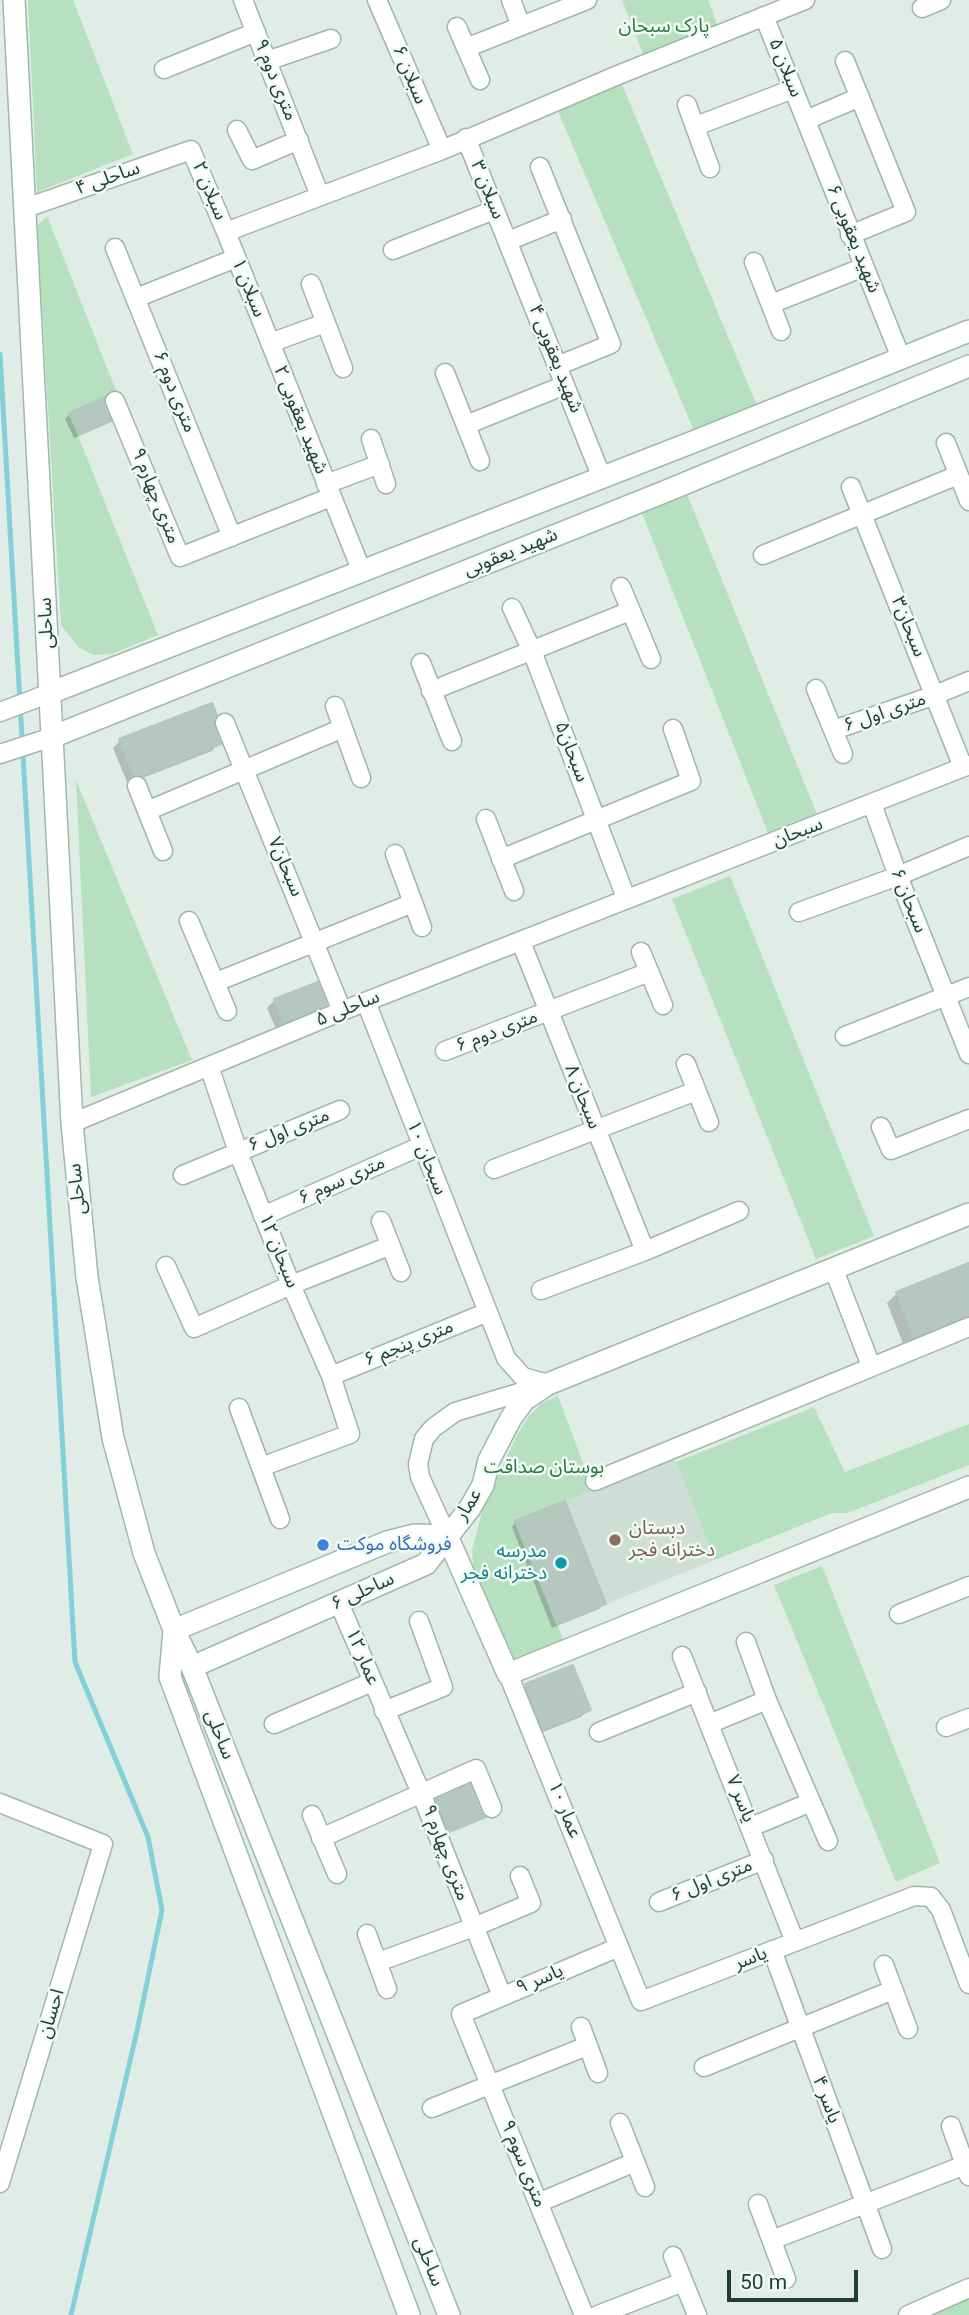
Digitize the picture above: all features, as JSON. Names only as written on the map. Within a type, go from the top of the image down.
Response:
[{"type":"street","name":"ساحلی","points":[[14,0],[72,1123],[87,1277],[113,1438],[144,1553],[174,1630],[192,1667],[449,2315]]},
{"type":"street","name":"۹ متری دوم","points":[[243,0],[320,196]]},
{"type":"street","name":"سبلان ۶","points":[[377,0],[442,150]]},
{"type":"street","points":[[511,0],[521,26]]},
{"type":"street","points":[[466,48],[587,0]]},
{"type":"street","points":[[226,232],[442,150],[618,75],[805,0]]},
{"type":"street","points":[[922,8],[941,0]]},
{"type":"street","name":"سبلان ۵","points":[[764,16],[806,120]]},
{"type":"street","points":[[457,27],[480,80]]},
{"type":"street","points":[[164,69],[256,32]]},
{"type":"street","points":[[267,61],[331,39]]},
{"type":"street","points":[[845,61],[906,212],[850,235]]},
{"type":"street","points":[[696,126],[793,89]]},
{"type":"street","points":[[806,120],[860,97]]},
{"type":"street","points":[[687,105],[710,168]]},
{"type":"street","name":"شهید یعقوبی ۶","points":[[806,120],[901,358]]},
{"type":"street","points":[[237,130],[252,160],[299,140]]},
{"type":"street","name":"سبلان ۳","points":[[466,138],[508,241]]},
{"type":"street","name":"ساحلی ۴","points":[[26,208],[191,150]]},
{"type":"street","name":"سبلان ۲","points":[[191,150],[226,232]]},
{"type":"street","points":[[541,167],[611,344],[557,366]]},
{"type":"street","points":[[393,250],[494,210]]},
{"type":"street","points":[[508,241],[562,219]]},
{"type":"street","name":"سبلان ۱","points":[[226,232],[270,343]]},
{"type":"street","name":"شهید یعقوبی ۴","points":[[508,241],[602,478]]},
{"type":"street","name":"۶ متری دوم","points":[[115,248],[232,537]]},
{"type":"street","points":[[136,298],[236,258]]},
{"type":"street","points":[[754,262],[781,331]]},
{"type":"street","points":[[771,304],[864,267]]},
{"type":"street","points":[[311,285],[343,368]]},
{"type":"street","points":[[270,343],[325,323]]},
{"type":"street","name":"شهید یعقوبی","points":[[50,693],[602,478],[969,331]]},
{"type":"street","name":"شهید یعقوبی ۲","points":[[270,343],[362,572]]},
{"type":"street","name":"شهید یعقوبی","points":[[52,737],[664,492],[969,366]]},
{"type":"street","points":[[445,373],[480,461]]},
{"type":"street","points":[[466,425],[565,385]]},
{"type":"street","name":"۹ متری چهارم","points":[[115,401],[180,557],[232,537],[329,490]]},
{"type":"street","points":[[371,439],[387,484]]},
{"type":"street","points":[[946,443],[969,501]]},
{"type":"street","points":[[329,490],[380,464]]},
{"type":"street","points":[[763,555],[958,475]]},
{"type":"street","name":"سبحان۳","points":[[851,487],[966,766]]},
{"type":"street","points":[[621,587],[651,659]]},
{"type":"street","name":"سبحان۵","points":[[512,608],[532,651],[626,898]]},
{"type":"street","points":[[431,691],[630,611]]},
{"type":"street","points":[[421,663],[452,741]]},
{"type":"street","points":[[935,695],[969,681]]},
{"type":"street","points":[[816,689],[843,754]]},
{"type":"street","points":[[6,710],[50,693]]},
{"type":"street","name":"۶ متری اول","points":[[834,730],[935,695]]},
{"type":"street","points":[[335,706],[360,778]]},
{"type":"street","name":"سبحان۷","points":[[225,723],[316,941],[342,1011]]},
{"type":"street","points":[[147,811],[343,728]]},
{"type":"street","points":[[501,859],[691,781],[673,729]]},
{"type":"street","points":[[5,752],[52,737]]},
{"type":"street","name":"سبحان","points":[[626,898],[966,766]]},
{"type":"street","points":[[137,786],[163,851]]},
{"type":"street","name":"سبحان ۶","points":[[872,804],[969,1054]]},
{"type":"street","points":[[486,819],[514,891]]},
{"type":"street","points":[[799,912],[898,876],[969,846]]},
{"type":"street","points":[[395,854],[422,927]]},
{"type":"street","name":"ساحلی ۵","points":[[72,1123],[342,1011],[521,943],[626,898]]},
{"type":"street","points":[[216,982],[413,902]]},
{"type":"street","points":[[189,920],[227,1011]]},
{"type":"street","name":"سبحان ۸","points":[[521,943],[645,1251]]},
{"type":"street","points":[[641,952],[663,1005]]},
{"type":"street","points":[[549,1012],[649,972]]},
{"type":"street","points":[[845,1035],[969,987]]},
{"type":"street","name":"سبحان ۱۰","points":[[366,1002],[506,1358],[523,1377],[548,1384]]},
{"type":"street","name":"۶ متری دوم","points":[[445,1051],[549,1012]]},
{"type":"street","points":[[686,1065],[709,1122]]},
{"type":"street","name":"سبحان ۱۲","points":[[209,1066],[238,1152],[331,1376],[350,1434],[261,1467]]},
{"type":"street","points":[[494,1169],[696,1091]]},
{"type":"street","name":"۶ متری اول","points":[[238,1152],[340,1110]]},
{"type":"street","points":[[881,1127],[891,1150],[969,1119]]},
{"type":"street","name":"۶ متری سوم","points":[[263,1216],[421,1146]]},
{"type":"street","points":[[183,1175],[238,1152]]},
{"type":"street","points":[[541,1290],[645,1251],[739,1211]]},
{"type":"street","name":"عمار","points":[[508,1674],[447,1536],[470,1508],[483,1485],[489,1460],[511,1418],[524,1400],[548,1384],[969,1214]]},
{"type":"street","points":[[381,1221],[401,1272]]},
{"type":"street","points":[[166,1265],[194,1328],[389,1246]]},
{"type":"street","points":[[834,1270],[871,1366]]},
{"type":"street","name":"۶ متری پنجم","points":[[331,1376],[488,1312]]},
{"type":"street","points":[[596,1481],[969,1327]]},
{"type":"street","points":[[447,1536],[420,1476],[418,1464],[424,1439],[433,1428],[455,1412],[548,1384]]},
{"type":"street","points":[[239,1408],[280,1519]]},
{"type":"street","points":[[508,1674],[969,1487]]},
{"type":"street","name":"ساحلی ۶","points":[[174,1630],[387,1542],[415,1535],[447,1536]]},
{"type":"street","name":"ساحلی ۶","points":[[192,1667],[426,1564],[447,1536]]},
{"type":"street","points":[[899,1614],[969,1586]]},
{"type":"street","name":"عمار ۱۲","points":[[339,1603],[384,1711]]},
{"type":"street","points":[[384,1711],[443,1687],[419,1621]]},
{"type":"street","points":[[174,1630],[170,1677],[409,2315]]},
{"type":"street","points":[[746,1642],[767,1700],[828,1841]]},
{"type":"street","name":"یاسر ۷","points":[[681,1656],[795,1942]]},
{"type":"street","name":"عمار ۱۰","points":[[508,1674],[619,1947]]},
{"type":"street","points":[[274,1724],[372,1682]]},
{"type":"street","points":[[600,1732],[697,1692]]},
{"type":"street","points":[[709,1724],[767,1700]]},
{"type":"street","name":"۹ متری چهارم","points":[[384,1711],[421,1793],[502,1996]]},
{"type":"street","points":[[946,1727],[969,1718]]},
{"type":"street","points":[[321,1838],[475,1769],[492,1808]]},
{"type":"street","points":[[751,1827],[811,1802]]},
{"type":"street","name":"احسان","points":[[0,1803],[103,1844],[0,2183]]},
{"type":"street","points":[[312,1815],[337,1874]]},
{"type":"street","name":"۶ متری اول","points":[[660,1902],[764,1860]]},
{"type":"street","points":[[378,1962],[531,1903],[520,1876]]},
{"type":"street","name":"یاسر","points":[[619,1947],[641,2001],[914,1896],[931,1897],[962,1941]]},
{"type":"street","points":[[367,1934],[387,1989]]},
{"type":"street","points":[[962,1941],[969,1984]]},
{"type":"street","name":"یاسر ۹","points":[[461,2014],[619,1947]]},
{"type":"street","name":"یاسر ۴","points":[[772,1951],[882,2249]]},
{"type":"street","points":[[884,1965],[908,2029]]},
{"type":"street","points":[[704,2067],[893,1990]]},
{"type":"street","name":"۹ متری سوم","points":[[461,2014],[584,2315]]},
{"type":"street","points":[[581,2027],[598,2073]]},
{"type":"street","points":[[432,2108],[587,2046]]},
{"type":"street","points":[[620,2123],[645,2188]]},
{"type":"street","points":[[772,2240],[866,2204],[967,2171],[951,2126]]},
{"type":"street","points":[[538,2203],[635,2162]]},
{"type":"street","points":[[758,2204],[786,2279]]},
{"type":"street","points":[[673,2256],[697,2315]]},
{"type":"street","points":[[598,2315],[682,2282]]},
{"type":"street","points":[[908,2315],[969,2288]]},
{"type":"shaded area","name":"دبستان دخترانه فجر","points":[[671,1458],[676,1462],[715,1560],[557,1624],[515,1521]]},
{"type":"green space","points":[[28,0],[73,0],[133,154],[37,192]]},
{"type":"green space","name":"پارک سبحان","points":[[622,0],[708,0],[721,34],[647,64]]},
{"type":"green space","points":[[618,75],[761,415],[698,440],[554,102]]},
{"type":"green space","points":[[47,216],[117,393],[69,413],[158,635],[112,654],[94,655],[78,647],[61,625],[37,226]]},
{"type":"green space","points":[[683,484],[821,824],[772,843],[638,503]]},
{"type":"green space","points":[[76,780],[192,1060],[91,1097]]},
{"type":"green space","points":[[730,876],[874,1236],[816,1259],[672,899]]},
{"type":"green space","name":"بوستان صداقت","points":[[558,1396],[593,1490],[515,1521],[564,1641],[511,1664],[474,1577],[472,1550],[483,1508],[517,1435],[529,1416],[542,1403]]},
{"type":"green space","points":[[814,1407],[845,1472],[969,1424],[969,1465],[848,1513],[832,1513],[715,1560],[676,1462]]},
{"type":"green space","points":[[822,1566],[940,1863],[896,1882],[774,1585]]},
{"type":"green space","points":[[969,2299],[969,2315],[930,2315]]},
{"type":"building","points":[[105,397],[104,405],[111,421],[79,435],[69,413]]},
{"type":"building","points":[[212,703],[217,715],[214,727],[221,744],[141,776],[134,775],[119,739]]},
{"type":"building","points":[[318,982],[327,1005],[283,1023],[274,999]]},
{"type":"building","points":[[969,1263],[969,1316],[914,1337],[896,1292]]},
{"type":"building","name":"مدرسه دخترانه فجر","points":[[565,1501],[606,1604],[557,1624],[515,1521]]},
{"type":"building","points":[[573,1665],[591,1710],[543,1729],[525,1684]]},
{"type":"building","points":[[470,1784],[481,1812],[486,1817],[449,1832],[436,1799]]},
{"type":"waterway","points":[[0,354],[75,1662],[148,1837],[162,1910],[137,2031],[71,2315]]},
{"type":"place","name":"دبستان دخترانه فجر","points":[[615,1540]]},
{"type":"place","name":"فروشگاه موکت","points":[[323,1545]]},
{"type":"place","name":"مدرسه دخترانه فجر","points":[[561,1563]]}]
